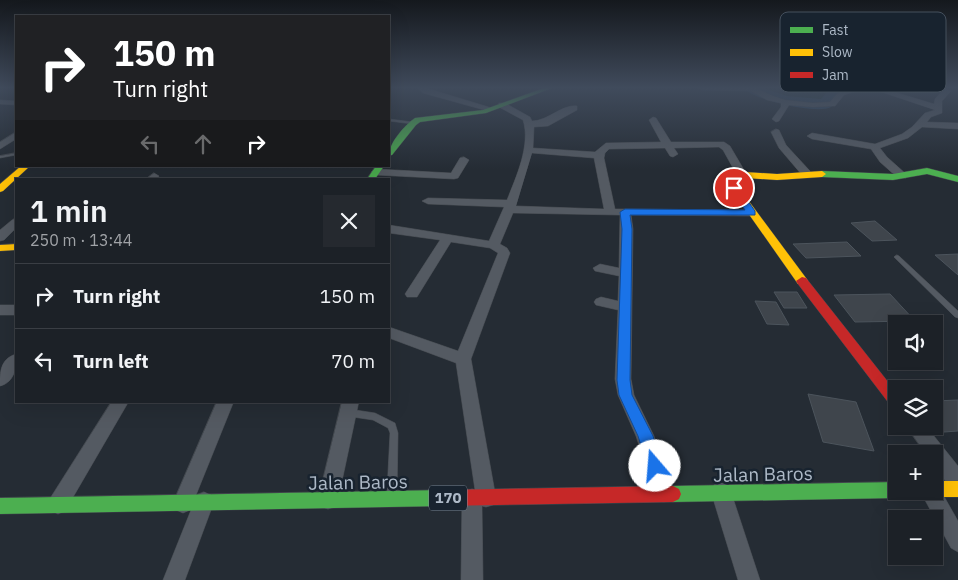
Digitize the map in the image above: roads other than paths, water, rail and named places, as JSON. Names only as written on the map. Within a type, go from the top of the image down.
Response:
[{"type":"street","points":[[390,152],[413,123],[424,119],[461,115]]},
{"type":"street","points":[[493,245],[522,172],[530,124],[527,119],[517,115]]},
{"type":"street","points":[[530,124],[545,124],[548,120],[561,115]]},
{"type":"street","points":[[776,119],[779,115]]},
{"type":"street","points":[[812,136],[875,147],[912,133],[928,115]]},
{"type":"street","points":[[653,120],[673,154]]},
{"type":"street","points":[[920,124],[958,126]]},
{"type":"street","points":[[776,132],[782,146],[806,174]]},
{"type":"street","points":[[0,146],[15,137]]},
{"type":"street","points":[[610,212],[599,154],[606,146],[724,145],[728,148],[742,174]]},
{"type":"street","points":[[875,147],[882,158],[911,173]]},
{"type":"street","points":[[526,150],[577,155],[599,154]]},
{"type":"street","points":[[376,172],[454,176],[464,160]]},
{"type":"street","points":[[0,174],[15,161]]},
{"type":"street","points":[[0,189],[25,167]]},
{"type":"street","points":[[888,392],[726,176],[729,174],[742,174],[777,177],[806,174],[911,173],[930,171],[958,179]]},
{"type":"street","points":[[428,201],[472,201],[565,212],[752,213]]},
{"type":"street","points":[[625,212],[627,229],[623,380],[626,395],[645,436],[664,493]]},
{"type":"street","points":[[0,237],[15,223]]},
{"type":"street","points":[[390,229],[493,245],[504,253],[463,359],[479,498],[472,580]]},
{"type":"street","points":[[412,294],[448,237]]},
{"type":"street","points":[[0,248],[15,247]]},
{"type":"street","points":[[600,268],[626,273]]},
{"type":"street","points":[[601,302],[625,307]]},
{"type":"street","points":[[0,310],[15,310]]},
{"type":"street","points":[[390,332],[463,359]]},
{"type":"street","points":[[0,379],[15,361]]},
{"type":"street","points":[[58,504],[119,403]]},
{"type":"street","points":[[174,580],[193,502],[225,403]]},
{"type":"street","points":[[328,500],[350,407]]},
{"type":"street","points":[[922,435],[958,481]]},
{"type":"street","points":[[943,489],[958,489]]},
{"type":"street","name":"Jalan Baros","points":[[0,506],[888,490]]},
{"type":"street","points":[[721,492],[748,580]]},
{"type":"street","points":[[935,500],[958,541]]},
{"type":"lane","points":[[390,120],[413,123]]},
{"type":"lane","points":[[0,157],[15,154]]},
{"type":"lane","points":[[897,257],[958,315]]},
{"type":"lane","points":[[350,407],[392,426],[394,434],[391,499]]}]
